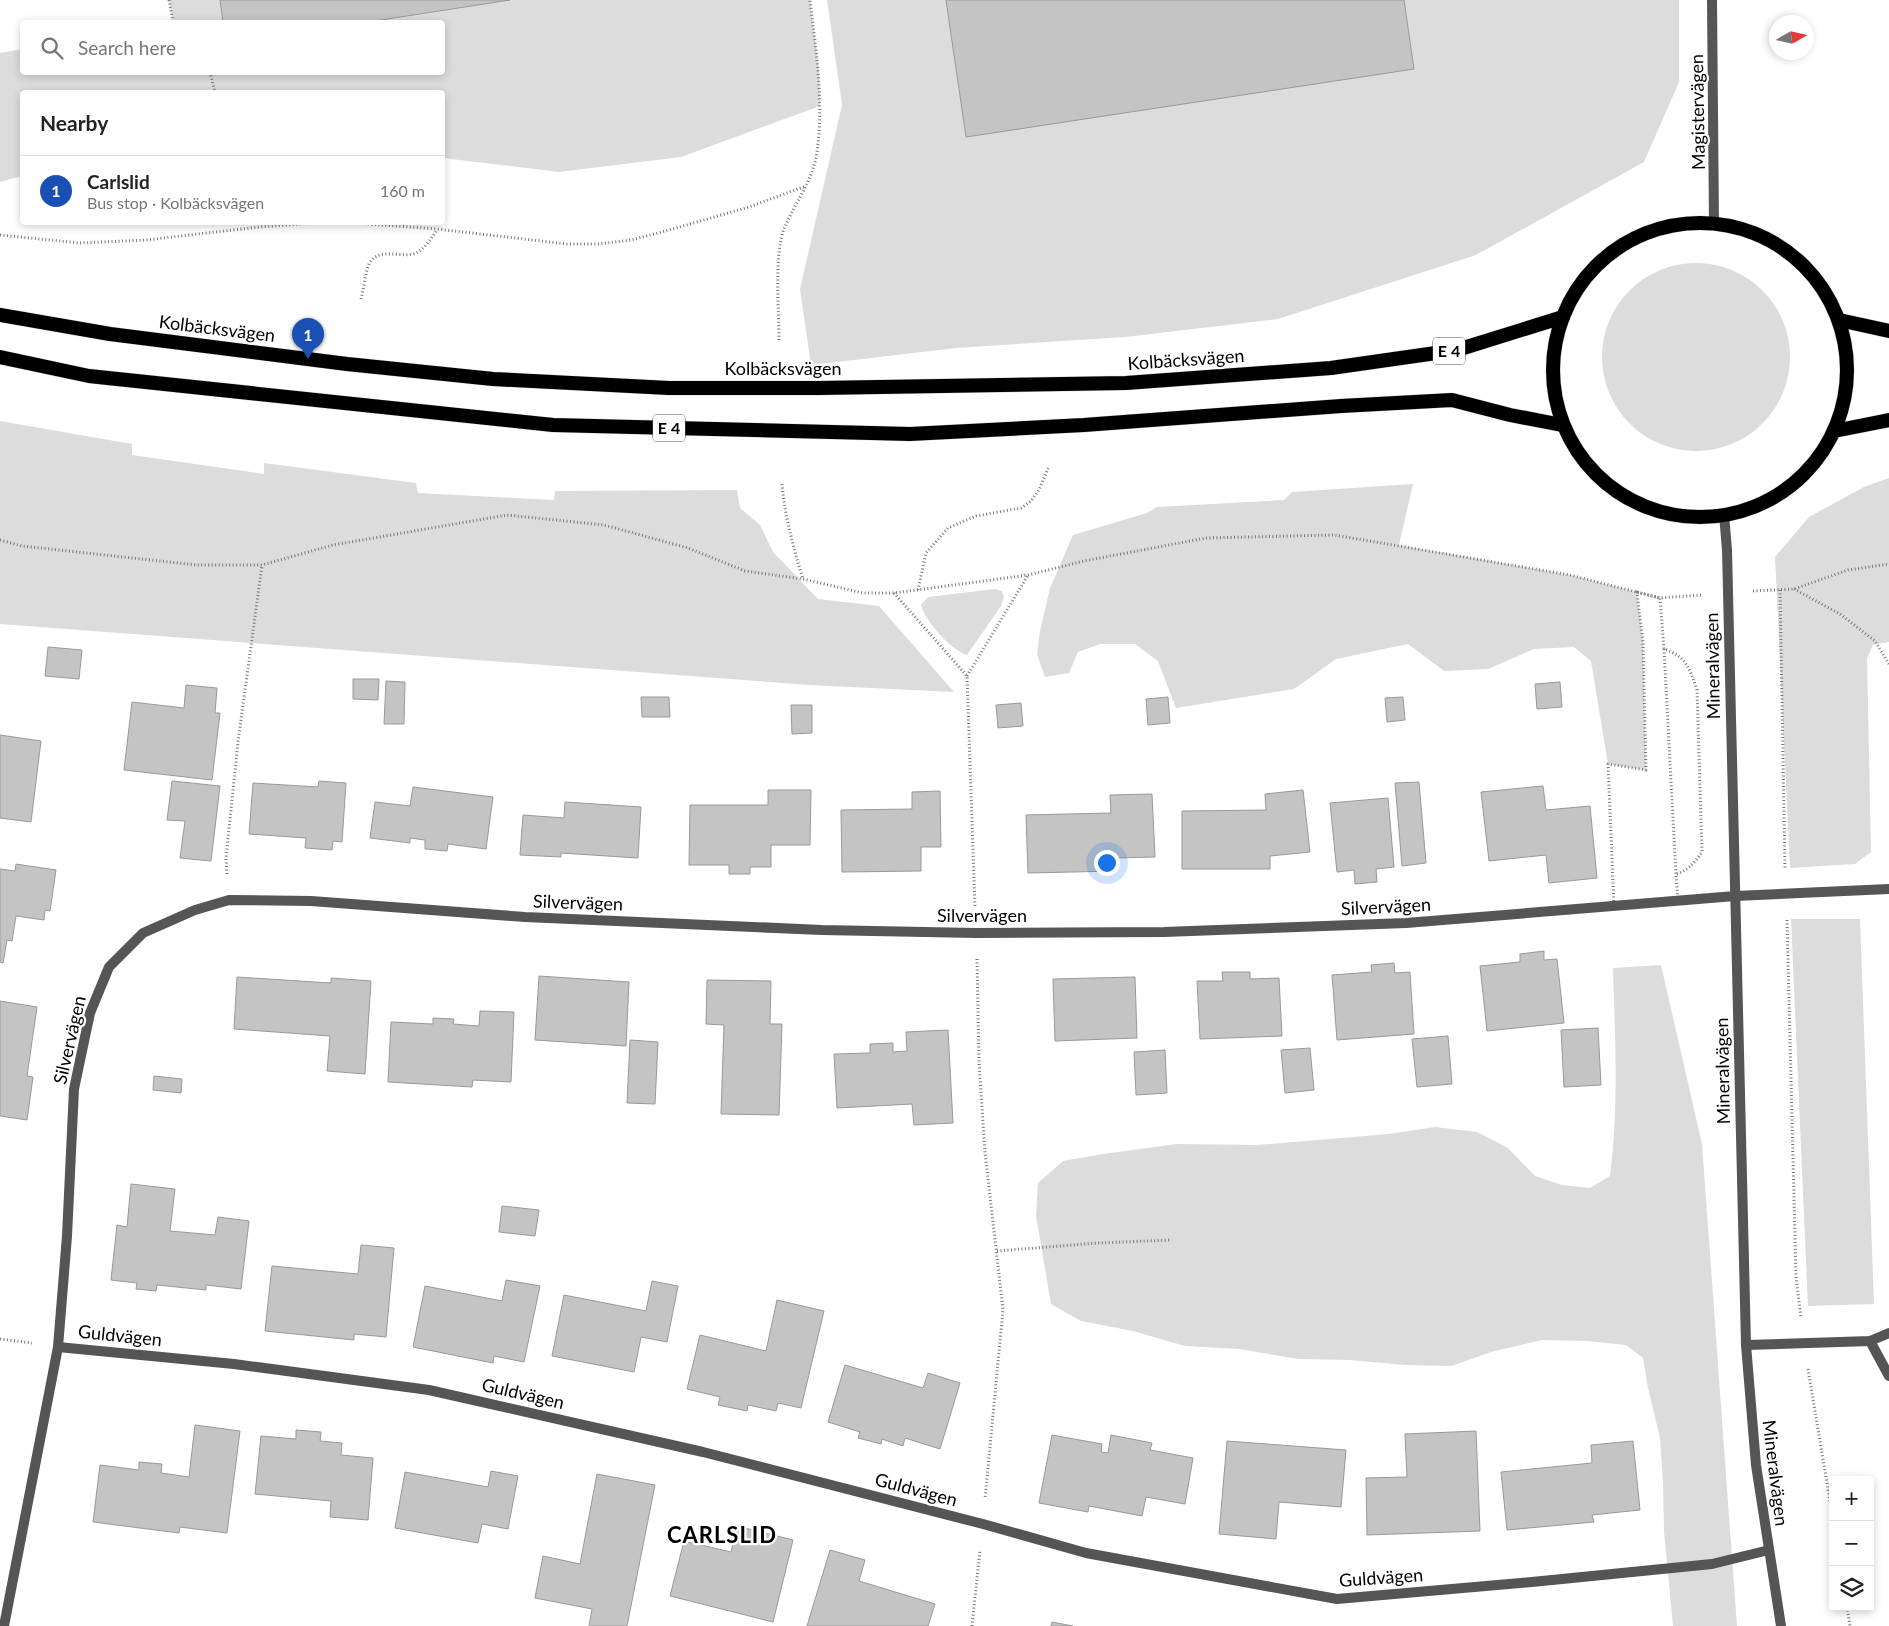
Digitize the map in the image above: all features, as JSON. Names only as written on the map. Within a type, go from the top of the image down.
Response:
[{"type":"highway","points":[[1680,224],[1714,224],[1735,227],[1764,238],[1797,260],[1826,294],[1839,320],[1845,346],[1847,374],[1845,395],[1834,431],[1816,461],[1785,491],[1744,512],[1685,517],[1637,504],[1603,482],[1581,459],[1562,425],[1552,377],[1553,351],[1563,317],[1580,284],[1606,257],[1641,235],[1680,224]]},
{"type":"highway","name":"Kolbäcksvägen","points":[[0,315],[119,335],[347,364],[493,379],[669,388],[1126,383],[1331,368],[1457,350],[1563,317]]},
{"type":"highway","points":[[1839,320],[1889,331]]},
{"type":"highway","name":"E 4","points":[[0,357],[89,376],[553,425],[910,434],[1452,400],[1510,415],[1562,425]]},
{"type":"highway","points":[[1834,431],[1889,420]]},
{"type":"street","name":"Magistervägen","points":[[1712,0],[1714,224]]},
{"type":"street","name":"Mineralvägen","points":[[1724,514],[1727,550],[1746,1345],[1756,1465],[1781,1626]]},
{"type":"street","points":[[1678,901],[1786,893],[1889,889]]},
{"type":"street","name":"Silvervägen","points":[[4,1626],[58,1346],[67,1236],[74,1089],[90,1013],[109,967],[143,933],[195,910],[229,900],[311,901],[535,918],[822,930],[976,933],[1164,932],[1406,923],[1614,906]]},
{"type":"street","points":[[1746,1345],[1870,1341],[1889,1333]]},
{"type":"street","points":[[1870,1341],[1889,1376]]},
{"type":"street","name":"Guldvägen","points":[[58,1346],[234,1364],[429,1390],[702,1452],[983,1524],[1086,1553],[1337,1599],[1712,1564],[1769,1550]]},
{"type":"path","points":[[169,0],[173,20]]},
{"type":"path","points":[[779,340],[780,252],[783,231],[806,186],[817,154],[820,106],[819,70],[810,0]]},
{"type":"path","points":[[211,75],[214,90]]},
{"type":"path","points":[[382,225],[437,229],[567,244],[598,244],[631,240],[669,230],[749,207],[806,186]]},
{"type":"path","points":[[0,235],[80,243],[146,240],[264,225]]},
{"type":"path","points":[[361,298],[369,264],[375,257],[384,254],[412,254],[419,252],[437,229]]},
{"type":"path","points":[[918,590],[926,553],[948,528],[976,516],[1021,508],[1031,501],[1039,490],[1049,466]]},
{"type":"path","points":[[782,484],[784,510],[803,579]]},
{"type":"path","points":[[0,540],[22,546],[197,565],[262,565],[333,546],[507,515],[604,525],[688,548],[745,572],[803,579],[863,593],[894,593],[1028,575],[1084,561],[1206,538],[1334,535],[1570,575],[1660,598],[1794,589],[1848,570],[1889,564]]},
{"type":"path","points":[[229,900],[226,858],[238,742],[262,565]]},
{"type":"path","points":[[972,1626],[1003,1310],[985,1152],[980,1063],[967,676],[1028,575]]},
{"type":"path","points":[[1794,589],[1840,614],[1875,641],[1889,664]]},
{"type":"path","points":[[1780,590],[1796,1276],[1804,1342],[1829,1495]]},
{"type":"path","points":[[1637,592],[1643,642],[1646,770],[1608,764],[1614,906],[1678,901],[1660,598]]},
{"type":"path","points":[[894,593],[967,676]]},
{"type":"path","points":[[1664,649],[1677,654],[1682,659],[1691,671],[1697,690],[1702,852],[1685,871],[1676,874]]},
{"type":"path","points":[[997,1251],[1098,1243],[1171,1240]]},
{"type":"path","points":[[0,1339],[58,1346]]},
{"type":"path","points":[[1848,1611],[1850,1626]]},
{"type":"shaded area","points":[[169,0],[220,0],[223,20],[173,20]]},
{"type":"shaded area","points":[[510,0],[810,0],[819,70],[820,106],[681,157],[559,172],[445,158],[445,90],[20,90],[20,177],[0,182],[0,53],[20,49],[20,75],[445,75],[445,20],[381,20]]},
{"type":"shaded area","points":[[827,0],[1679,0],[1679,82],[1644,162],[1476,255],[1278,319],[1125,337],[956,348],[811,365],[800,289],[842,105]]},
{"type":"shaded area","points":[[1687,263],[1705,263],[1732,270],[1763,290],[1783,321],[1790,348],[1790,366],[1783,393],[1763,424],[1732,444],[1705,451],[1687,451],[1669,447],[1652,440],[1636,430],[1623,417],[1613,401],[1606,384],[1602,366],[1602,348],[1606,330],[1613,313],[1623,297],[1636,284],[1652,274],[1669,267]]},
{"type":"shaded area","points":[[0,421],[132,444],[132,455],[264,474],[264,463],[416,483],[418,493],[554,500],[555,491],[737,490],[740,508],[760,525],[773,552],[818,599],[879,606],[954,692],[809,685],[0,624]]},
{"type":"shaded area","points":[[1889,478],[1889,642],[1873,645],[1867,658],[1871,852],[1855,864],[1790,868],[1775,557],[1809,517],[1864,487]]},
{"type":"shaded area","points":[[1413,484],[1399,545],[1570,575],[1637,592],[1643,642],[1646,770],[1608,764],[1591,661],[1574,647],[1534,649],[1488,669],[1444,671],[1408,644],[1336,659],[1294,689],[1176,708],[1158,661],[1135,644],[1100,644],[1078,652],[1069,673],[1045,677],[1037,654],[1040,631],[1050,588],[1073,535],[1147,513],[1157,507],[1284,500],[1292,492]]},
{"type":"shaded area","points":[[995,589],[1002,591],[1004,597],[1001,606],[967,655],[946,641],[933,627],[923,612],[921,605],[928,597]]},
{"type":"shaded area","points":[[1791,919],[1860,919],[1874,1304],[1808,1306]]},
{"type":"shaded area","points":[[1661,965],[1702,1144],[1737,1626],[1673,1626],[1664,1532],[1660,1438],[1643,1358],[1626,1345],[1587,1341],[1542,1340],[1491,1352],[1451,1366],[1298,1359],[1239,1349],[1185,1346],[1133,1331],[1081,1321],[1051,1304],[1036,1216],[1038,1183],[1063,1161],[1177,1144],[1257,1145],[1389,1134],[1435,1127],[1477,1132],[1508,1148],[1535,1176],[1562,1185],[1590,1188],[1610,1176],[1613,1150],[1616,1072],[1613,968]]},
{"type":"building","points":[[220,0],[510,0],[381,20],[223,20]]},
{"type":"building","points":[[946,0],[1404,0],[1414,69],[966,137]]},
{"type":"building","points":[[48,647],[82,650],[79,679],[45,676]]},
{"type":"building","points":[[353,679],[379,679],[378,700],[353,699]]},
{"type":"building","points":[[386,681],[405,682],[404,724],[384,724]]},
{"type":"building","points":[[1560,682],[1562,707],[1537,709],[1535,684]]},
{"type":"building","points":[[186,685],[217,688],[215,713],[220,713],[212,780],[124,770],[132,702],[184,708]]},
{"type":"building","points":[[641,697],[669,697],[670,717],[642,717]]},
{"type":"building","points":[[1168,697],[1170,723],[1148,725],[1146,699]]},
{"type":"building","points":[[1403,697],[1405,720],[1387,722],[1385,698]]},
{"type":"building","points":[[1021,703],[1023,726],[998,728],[996,705]]},
{"type":"building","points":[[791,705],[812,705],[812,733],[792,734]]},
{"type":"building","points":[[0,735],[41,741],[31,822],[0,818]]},
{"type":"building","points":[[172,781],[220,786],[211,861],[180,858],[185,821],[167,820]]},
{"type":"building","points":[[319,781],[346,783],[342,842],[333,841],[332,850],[305,848],[306,838],[249,834],[253,783],[318,787]]},
{"type":"building","points":[[1419,782],[1426,863],[1402,866],[1395,783]]},
{"type":"building","points":[[1543,786],[1546,810],[1590,806],[1597,878],[1549,883],[1546,855],[1489,861],[1481,792]]},
{"type":"building","points":[[413,787],[493,797],[486,849],[448,844],[447,851],[425,849],[425,840],[410,838],[410,843],[370,838],[375,802],[410,806]]},
{"type":"building","points":[[768,790],[811,790],[810,845],[771,845],[771,867],[750,867],[750,874],[729,874],[729,865],[689,865],[690,805],[768,805]]},
{"type":"building","points":[[1303,790],[1310,852],[1270,856],[1270,869],[1182,869],[1182,811],[1266,810],[1265,794]]},
{"type":"building","points":[[940,791],[941,847],[921,847],[921,871],[842,872],[841,810],[912,809],[912,792]]},
{"type":"building","points":[[1152,794],[1155,857],[1116,858],[1116,871],[1028,873],[1026,815],[1111,813],[1110,795]]},
{"type":"building","points":[[1388,798],[1394,867],[1376,869],[1377,882],[1355,884],[1354,870],[1337,872],[1330,803]]},
{"type":"building","points":[[565,802],[641,807],[638,858],[561,853],[561,857],[520,855],[523,815],[564,818]]},
{"type":"building","points":[[16,864],[56,870],[50,911],[45,910],[44,920],[16,916],[12,941],[7,940],[3,963],[0,962],[0,869],[15,871]]},
{"type":"building","points":[[1544,951],[1544,960],[1557,959],[1564,1023],[1487,1031],[1480,966],[1520,962],[1520,954]]},
{"type":"building","points":[[1394,963],[1395,973],[1410,972],[1414,1034],[1337,1040],[1332,975],[1372,972],[1371,965]]},
{"type":"building","points":[[1222,972],[1250,972],[1250,979],[1279,978],[1282,1036],[1200,1039],[1197,981],[1223,981]]},
{"type":"building","points":[[539,976],[629,982],[626,1046],[535,1040]]},
{"type":"building","points":[[237,977],[331,983],[331,978],[371,981],[365,1074],[327,1071],[330,1036],[234,1029]]},
{"type":"building","points":[[1135,977],[1137,1038],[1055,1041],[1053,979]]},
{"type":"building","points":[[707,980],[771,981],[770,1024],[782,1024],[779,1115],[721,1114],[724,1025],[706,1024]]},
{"type":"building","points":[[0,1001],[37,1007],[27,1076],[33,1077],[27,1120],[0,1116]]},
{"type":"building","points":[[480,1011],[514,1012],[511,1082],[473,1080],[472,1087],[388,1082],[391,1022],[433,1024],[433,1018],[454,1019],[453,1024],[479,1026]]},
{"type":"building","points":[[1598,1028],[1601,1085],[1564,1087],[1561,1030]]},
{"type":"building","points":[[948,1030],[953,1123],[914,1125],[912,1104],[837,1108],[834,1054],[870,1053],[870,1044],[893,1043],[893,1052],[907,1051],[906,1032]]},
{"type":"building","points":[[1448,1036],[1452,1084],[1417,1087],[1412,1039]]},
{"type":"building","points":[[630,1040],[658,1042],[655,1104],[627,1103]]},
{"type":"building","points":[[1310,1048],[1314,1090],[1285,1093],[1281,1050]]},
{"type":"building","points":[[1165,1050],[1167,1093],[1136,1095],[1134,1052]]},
{"type":"building","points":[[154,1076],[182,1079],[181,1093],[153,1090]]},
{"type":"building","points":[[131,1184],[175,1189],[170,1231],[215,1235],[218,1217],[249,1221],[241,1289],[206,1285],[206,1290],[157,1285],[156,1291],[136,1289],[137,1283],[111,1280],[117,1225],[127,1227]]},
{"type":"building","points":[[502,1206],[539,1210],[535,1236],[499,1232]]},
{"type":"building","points":[[361,1245],[394,1248],[386,1337],[354,1334],[354,1340],[265,1331],[272,1266],[358,1274]]},
{"type":"building","points":[[506,1280],[540,1286],[524,1362],[494,1356],[493,1363],[413,1347],[425,1286],[502,1301]]},
{"type":"building","points":[[652,1281],[678,1286],[667,1342],[641,1337],[634,1372],[552,1356],[564,1295],[646,1311]]},
{"type":"building","points":[[777,1300],[824,1311],[801,1408],[778,1403],[776,1411],[748,1405],[747,1411],[718,1405],[720,1397],[687,1389],[700,1335],[766,1351]]},
{"type":"building","points":[[845,1365],[923,1388],[928,1373],[960,1383],[940,1449],[905,1438],[903,1446],[882,1439],[881,1444],[858,1438],[860,1432],[828,1422]]},
{"type":"building","points":[[195,1425],[240,1431],[227,1533],[180,1527],[179,1533],[93,1522],[100,1465],[139,1470],[139,1462],[162,1464],[161,1473],[189,1477]]},
{"type":"building","points":[[296,1430],[321,1432],[320,1441],[342,1443],[341,1455],[373,1458],[368,1520],[330,1517],[331,1501],[255,1494],[261,1436],[296,1439]]},
{"type":"building","points":[[1476,1431],[1480,1531],[1367,1535],[1366,1478],[1407,1477],[1405,1434]]},
{"type":"building","points":[[1052,1435],[1102,1444],[1101,1452],[1108,1453],[1111,1435],[1152,1443],[1150,1450],[1193,1458],[1185,1504],[1146,1497],[1142,1516],[1089,1506],[1088,1512],[1039,1503]]},
{"type":"building","points":[[1227,1441],[1346,1450],[1341,1507],[1279,1502],[1276,1539],[1219,1534]]},
{"type":"building","points":[[1633,1441],[1640,1510],[1592,1515],[1594,1522],[1507,1530],[1501,1472],[1592,1463],[1591,1445]]},
{"type":"building","points":[[491,1471],[518,1476],[508,1529],[482,1524],[478,1543],[395,1528],[405,1472],[488,1487]]},
{"type":"building","points":[[597,1474],[655,1485],[627,1626],[589,1626],[592,1609],[535,1598],[543,1556],[580,1564]]},
{"type":"building","points":[[737,1526],[793,1540],[773,1622],[670,1596],[684,1541],[731,1552]]},
{"type":"building","points":[[830,1550],[865,1560],[859,1581],[935,1604],[928,1626],[807,1626]]},
{"type":"building","points":[[1052,1622],[1073,1626],[1051,1626]]},
{"type":"place","name":"Carlslid","points":[[308,359]]},
{"type":"district","name":"CARLSLID","points":[[722,1535]]}]
